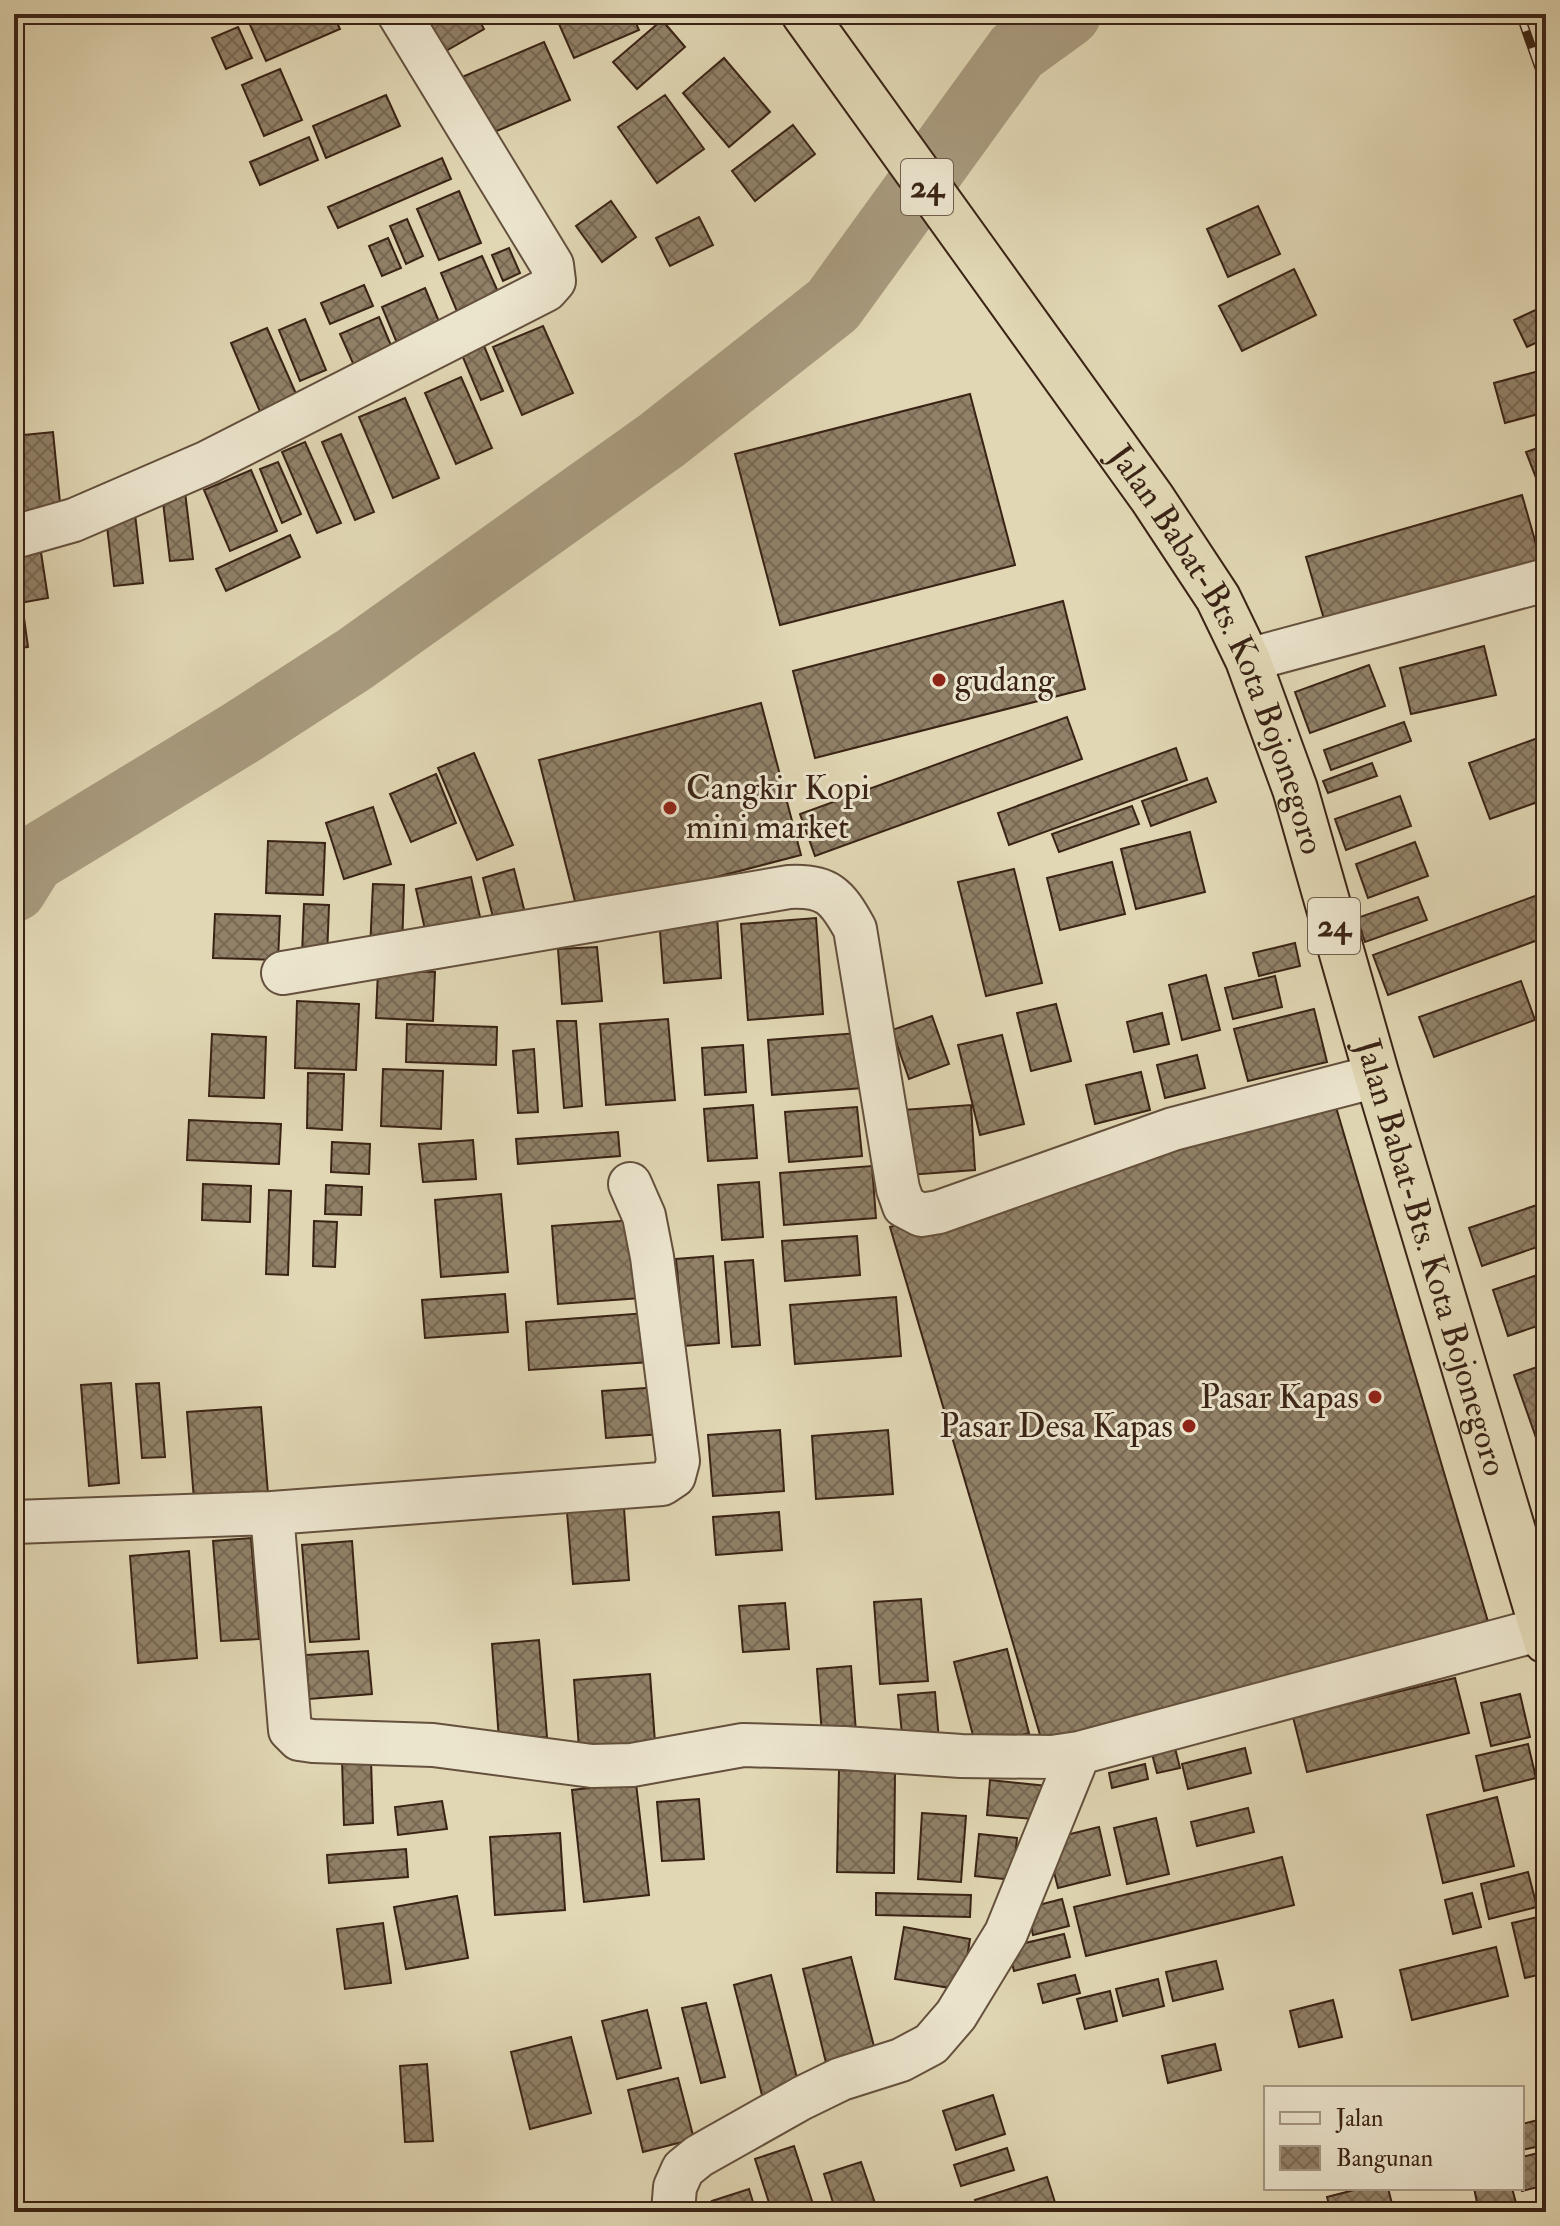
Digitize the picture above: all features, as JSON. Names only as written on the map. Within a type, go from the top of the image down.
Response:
[{"type":"highway","name":"Jalan Babat-Bts. Kota Bojonegoro","points":[[804,14],[1152,498],[1218,598],[1248,660],[1295,789],[1544,1635]]},
{"type":"street","points":[[14,537],[74,520],[208,462],[546,290],[554,281],[552,265],[399,14]]},
{"type":"street","points":[[1248,660],[1546,580]]},
{"type":"street","points":[[283,973],[812,885],[844,908],[855,929],[898,1189],[904,1206],[921,1215],[939,1212],[1173,1129],[1377,1076]]},
{"type":"street","points":[[14,1522],[272,1513],[662,1484],[674,1476],[678,1461],[652,1257],[644,1216],[630,1184]]},
{"type":"street","points":[[272,1513],[290,1730],[299,1739],[433,1745],[592,1766],[632,1765],[743,1745],[1052,1757],[1079,1753],[1544,1635]]},
{"type":"street","points":[[673,2212],[675,2187],[683,2169],[699,2156],[841,2079],[901,2060],[931,2044],[956,2015],[1006,1933],[1079,1753]]},
{"type":"building","points":[[257,14],[333,14],[340,29],[266,61],[247,18]]},
{"type":"building","points":[[415,14],[476,14],[484,29],[439,55]]},
{"type":"building","points":[[583,14],[632,14],[639,30],[574,58],[559,24]]},
{"type":"building","points":[[662,20],[685,47],[637,89],[613,62]]},
{"type":"building","points":[[238,27],[252,58],[226,69],[212,38]]},
{"type":"building","points":[[544,42],[570,100],[480,138],[455,80]]},
{"type":"building","points":[[724,58],[770,112],[729,147],[683,93]]},
{"type":"building","points":[[280,69],[302,120],[264,136],[242,85]]},
{"type":"building","points":[[386,95],[400,126],[326,158],[313,126]]},
{"type":"building","points":[[665,95],[704,149],[657,183],[618,127]]},
{"type":"building","points":[[793,125],[815,154],[755,201],[732,171]]},
{"type":"building","points":[[309,137],[318,160],[260,185],[250,162]]},
{"type":"building","points":[[442,158],[451,179],[338,228],[328,207]]},
{"type":"building","points":[[459,191],[481,243],[439,260],[417,209]]},
{"type":"building","points":[[611,201],[636,237],[602,262],[576,226]]},
{"type":"building","points":[[1258,206],[1280,254],[1228,277],[1207,229]]},
{"type":"building","points":[[699,217],[713,245],[670,266],[656,238]]},
{"type":"building","points":[[407,219],[423,256],[406,264],[390,226]]},
{"type":"building","points":[[388,238],[401,268],[382,276],[369,246]]},
{"type":"building","points":[[509,248],[520,273],[503,281],[492,255]]},
{"type":"building","points":[[482,256],[503,303],[461,321],[441,273]]},
{"type":"building","points":[[1294,269],[1316,315],[1242,351],[1219,306]]},
{"type":"building","points":[[364,285],[373,306],[330,324],[321,303]]},
{"type":"building","points":[[425,288],[445,336],[402,355],[382,307]]},
{"type":"building","points":[[1546,305],[1546,338],[1527,347],[1514,320]]},
{"type":"building","points":[[379,317],[398,362],[360,379],[340,334]]},
{"type":"building","points":[[305,319],[326,370],[300,381],[279,330]]},
{"type":"building","points":[[543,326],[573,393],[522,415],[493,347]]},
{"type":"building","points":[[267,328],[301,405],[264,421],[231,343]]},
{"type":"building","points":[[484,346],[503,391],[481,400],[462,355]]},
{"type":"building","points":[[1546,369],[1546,412],[1505,423],[1494,383]]},
{"type":"building","points":[[461,377],[492,448],[456,464],[425,393]]},
{"type":"building","points":[[970,394],[1015,565],[780,625],[735,454]]},
{"type":"building","points":[[405,398],[439,478],[393,498],[359,417]]},
{"type":"building","points":[[53,432],[62,523],[15,526],[14,436]]},
{"type":"building","points":[[341,434],[374,512],[355,520],[322,442]]},
{"type":"building","points":[[305,442],[341,523],[317,533],[282,452]]},
{"type":"building","points":[[1546,445],[1546,492],[1542,493],[1526,452]]},
{"type":"building","points":[[278,462],[301,514],[282,523],[260,469]]},
{"type":"building","points":[[251,470],[277,531],[230,551],[204,490]]},
{"type":"building","points":[[184,483],[193,559],[170,561],[161,485]]},
{"type":"building","points":[[1522,495],[1542,565],[1326,626],[1306,557]]},
{"type":"building","points":[[134,505],[143,583],[114,586],[105,509]]},
{"type":"building","points":[[290,535],[300,557],[226,591],[216,569]]},
{"type":"building","points":[[40,546],[48,598],[14,604],[14,550]]},
{"type":"building","name":"gudang","points":[[1063,601],[1085,689],[815,758],[793,671]]},
{"type":"building","points":[[24,618],[28,647],[14,649],[14,619]]},
{"type":"building","points":[[1484,646],[1496,695],[1411,714],[1400,668]]},
{"type":"building","points":[[1369,665],[1385,706],[1310,733],[1295,692]]},
{"type":"building","name":"Cangkir Kopi mini market","points":[[761,703],[801,855],[578,913],[539,760]]},
{"type":"building","name":"gudang","points":[[1067,717],[1082,759],[815,856],[800,814]]},
{"type":"building","points":[[1404,722],[1411,741],[1331,770],[1324,750]]},
{"type":"building","points":[[1546,735],[1546,799],[1490,819],[1469,763]]},
{"type":"building","points":[[1176,748],[1187,780],[1009,845],[998,813]]},
{"type":"building","points":[[474,753],[513,845],[477,860],[438,768]]},
{"type":"building","points":[[1372,763],[1377,776],[1328,793],[1323,781]]},
{"type":"building","points":[[436,774],[456,823],[411,842],[390,794]]},
{"type":"building","points":[[1207,778],[1216,802],[1151,826],[1142,801]]},
{"type":"building","points":[[1400,796],[1411,826],[1346,850],[1335,819]]},
{"type":"building","points":[[1132,806],[1139,824],[1059,852],[1052,834]]},
{"type":"building","points":[[373,807],[391,864],[344,879],[326,823]]},
{"type":"building","points":[[1190,832],[1205,892],[1136,909],[1121,849]]},
{"type":"building","points":[[268,841],[325,843],[323,895],[266,893]]},
{"type":"building","points":[[1415,842],[1428,876],[1368,898],[1356,864]]},
{"type":"building","points":[[1112,862],[1125,914],[1060,930],[1047,878]]},
{"type":"building","points":[[514,869],[525,913],[494,921],[483,878]]},
{"type":"building","points":[[1014,869],[1042,983],[986,996],[958,882]]},
{"type":"building","points":[[471,877],[483,930],[428,943],[416,889]]},
{"type":"building","points":[[373,884],[404,885],[402,951],[370,950]]},
{"type":"building","points":[[1546,892],[1546,937],[1388,995],[1373,955]]},
{"type":"building","points":[[1418,897],[1427,920],[1365,942],[1357,918]]},
{"type":"building","points":[[304,904],[329,905],[327,957],[302,955]]},
{"type":"building","points":[[215,914],[280,916],[278,960],[213,958]]},
{"type":"building","points":[[717,915],[721,978],[664,983],[659,919]]},
{"type":"building","points":[[816,918],[823,1014],[748,1020],[741,924]]},
{"type":"building","points":[[1295,943],[1300,966],[1259,976],[1253,953]]},
{"type":"building","points":[[597,947],[602,1001],[562,1004],[558,949]]},
{"type":"building","points":[[378,970],[435,972],[433,1021],[376,1018]]},
{"type":"building","points":[[1206,975],[1220,1030],[1182,1040],[1169,985]]},
{"type":"building","points":[[1275,976],[1282,1007],[1233,1019],[1225,988]]},
{"type":"building","points":[[1521,981],[1535,1020],[1434,1057],[1419,1017]]},
{"type":"building","points":[[297,1001],[359,1004],[356,1070],[295,1068]]},
{"type":"building","points":[[1056,1004],[1071,1061],[1031,1071],[1017,1013]]},
{"type":"building","points":[[1314,1009],[1327,1062],[1248,1081],[1234,1029]]},
{"type":"building","points":[[1162,1013],[1169,1044],[1134,1052],[1127,1022]]},
{"type":"building","points":[[932,1016],[949,1064],[909,1079],[892,1030]]},
{"type":"building","points":[[668,1019],[675,1100],[606,1105],[600,1024]]},
{"type":"building","points":[[557,1021],[576,1021],[582,1106],[564,1108]]},
{"type":"building","points":[[407,1024],[497,1027],[496,1065],[406,1062]]},
{"type":"building","points":[[858,1033],[863,1088],[772,1095],[768,1040]]},
{"type":"building","points":[[212,1034],[266,1037],[264,1098],[209,1096]]},
{"type":"building","points":[[1002,1035],[1024,1124],[980,1135],[958,1045]]},
{"type":"building","points":[[743,1045],[746,1092],[705,1095],[702,1048]]},
{"type":"building","points":[[534,1049],[538,1112],[518,1113],[513,1051]]},
{"type":"building","points":[[1197,1055],[1205,1088],[1165,1098],[1157,1065]]},
{"type":"building","points":[[383,1069],[443,1071],[441,1129],[381,1126]]},
{"type":"building","points":[[1141,1072],[1150,1110],[1095,1124],[1086,1085]]},
{"type":"building","points":[[308,1073],[344,1074],[342,1130],[307,1128]]},
{"type":"building","name":"Pasar Desa Kapas","points":[[1333,1097],[1489,1625],[1046,1755],[890,1227]]},
{"type":"building","points":[[753,1105],[757,1158],[708,1161],[704,1109]]},
{"type":"building","points":[[971,1105],[975,1170],[908,1175],[903,1110]]},
{"type":"building","points":[[857,1107],[862,1156],[789,1162],[785,1112]]},
{"type":"building","points":[[189,1120],[281,1124],[279,1164],[187,1160]]},
{"type":"building","points":[[618,1132],[620,1156],[518,1164],[516,1139]]},
{"type":"building","points":[[473,1140],[476,1179],[423,1182],[419,1144]]},
{"type":"building","points":[[332,1142],[370,1144],[369,1174],[331,1172]]},
{"type":"building","points":[[872,1166],[876,1218],[784,1225],[780,1173]]},
{"type":"building","points":[[759,1182],[763,1237],[722,1240],[718,1185]]},
{"type":"building","points":[[203,1184],[251,1186],[250,1222],[202,1220]]},
{"type":"building","points":[[326,1185],[362,1187],[361,1215],[325,1214]]},
{"type":"building","points":[[269,1190],[291,1191],[288,1275],[266,1274]]},
{"type":"building","points":[[501,1194],[508,1272],[441,1277],[435,1200]]},
{"type":"building","points":[[1546,1202],[1546,1244],[1482,1266],[1469,1228]]},
{"type":"building","points":[[634,1220],[641,1298],[558,1304],[552,1226]]},
{"type":"building","points":[[314,1221],[337,1222],[335,1267],[313,1266]]},
{"type":"building","points":[[857,1236],[860,1275],[785,1281],[782,1241]]},
{"type":"building","points":[[713,1256],[719,1343],[684,1346],[676,1259]]},
{"type":"building","points":[[753,1260],[760,1345],[732,1347],[725,1262]]},
{"type":"building","points":[[1546,1272],[1546,1323],[1508,1336],[1493,1290]]},
{"type":"building","points":[[505,1294],[508,1332],[425,1338],[422,1300]]},
{"type":"building","points":[[896,1297],[901,1356],[795,1364],[790,1305]]},
{"type":"building","points":[[647,1313],[651,1362],[529,1370],[526,1322]]},
{"type":"building","points":[[1546,1364],[1546,1447],[1540,1449],[1514,1375]]},
{"type":"building","points":[[111,1383],[119,1483],[89,1486],[81,1385]]},
{"type":"building","points":[[159,1383],[165,1457],[142,1458],[136,1384]]},
{"type":"building","points":[[660,1387],[663,1434],[606,1438],[602,1391]]},
{"type":"building","points":[[261,1407],[268,1494],[194,1500],[187,1412]]},
{"type":"building","points":[[780,1430],[784,1491],[713,1496],[708,1435]]},
{"type":"building","points":[[888,1430],[893,1494],[816,1499],[812,1436]]},
{"type":"building","points":[[624,1508],[629,1580],[573,1584],[567,1512]]},
{"type":"building","points":[[779,1512],[782,1550],[716,1555],[713,1517]]},
{"type":"building","points":[[251,1538],[259,1639],[221,1641],[213,1541]]},
{"type":"building","points":[[352,1541],[359,1639],[310,1642],[302,1545]]},
{"type":"building","points":[[189,1551],[197,1658],[138,1663],[130,1556]]},
{"type":"building","points":[[921,1599],[928,1681],[880,1684],[874,1602]]},
{"type":"building","points":[[785,1603],[789,1649],[743,1652],[739,1606]]},
{"type":"building","points":[[539,1640],[547,1737],[499,1740],[492,1644]]},
{"type":"building","points":[[1007,1649],[1029,1733],[976,1747],[954,1662]]},
{"type":"building","points":[[368,1651],[372,1694],[309,1699],[306,1655]]},
{"type":"building","points":[[851,1666],[856,1732],[822,1735],[817,1669]]},
{"type":"building","points":[[650,1674],[656,1756],[580,1762],[574,1680]]},
{"type":"building","points":[[1455,1678],[1469,1733],[1307,1772],[1293,1717]]},
{"type":"building","points":[[935,1692],[939,1741],[903,1744],[898,1695]]},
{"type":"building","points":[[1520,1694],[1530,1737],[1491,1746],[1481,1703]]},
{"type":"building","points":[[1173,1740],[1180,1768],[1157,1773],[1150,1746]]},
{"type":"building","points":[[1528,1744],[1536,1778],[1484,1791],[1476,1756]]},
{"type":"building","points":[[1245,1748],[1251,1773],[1188,1789],[1182,1764]]},
{"type":"building","points":[[342,1760],[371,1760],[373,1823],[344,1825]]},
{"type":"building","points":[[1145,1764],[1148,1779],[1112,1788],[1109,1773]]},
{"type":"building","points":[[839,1770],[895,1771],[894,1873],[837,1872]]},
{"type":"building","points":[[990,1780],[1047,1786],[1044,1820],[987,1815]]},
{"type":"building","points":[[636,1783],[649,1895],[584,1902],[572,1790]]},
{"type":"building","points":[[1497,1797],[1514,1866],[1443,1883],[1427,1815]]},
{"type":"building","points":[[699,1799],[704,1859],[662,1861],[657,1802]]},
{"type":"building","points":[[442,1801],[447,1829],[398,1835],[395,1807]]},
{"type":"building","points":[[1248,1808],[1254,1832],[1197,1846],[1191,1822]]},
{"type":"building","points":[[922,1813],[966,1816],[961,1882],[918,1879]]},
{"type":"building","points":[[1156,1818],[1169,1874],[1127,1884],[1114,1828]]},
{"type":"building","points":[[1099,1827],[1110,1875],[1058,1888],[1046,1840]]},
{"type":"building","points":[[560,1833],[565,1910],[495,1915],[490,1837]]},
{"type":"building","points":[[979,1834],[1017,1838],[1013,1880],[975,1876]]},
{"type":"building","points":[[406,1849],[408,1877],[329,1883],[327,1855]]},
{"type":"building","points":[[1282,1857],[1294,1905],[1086,1956],[1074,1907]]},
{"type":"building","points":[[1528,1872],[1537,1907],[1489,1919],[1481,1884]]},
{"type":"building","points":[[876,1893],[971,1895],[970,1917],[876,1915]]},
{"type":"building","points":[[1472,1893],[1481,1927],[1453,1934],[1445,1900]]},
{"type":"building","points":[[457,1896],[468,1958],[406,1969],[394,1907]]},
{"type":"building","points":[[1062,1899],[1069,1926],[1033,1935],[1027,1908]]},
{"type":"building","points":[[1546,1915],[1546,1973],[1525,1978],[1512,1923]]},
{"type":"building","points":[[383,1923],[391,1983],[345,1989],[337,1929]]},
{"type":"building","points":[[904,1927],[970,1939],[962,1990],[895,1979]]},
{"type":"building","points":[[1064,1934],[1070,1957],[1014,1971],[1008,1947]]},
{"type":"building","points":[[1496,1947],[1508,1996],[1412,2020],[1400,1970]]},
{"type":"building","points":[[851,1957],[878,2062],[829,2075],[803,1969]]},
{"type":"building","points":[[1216,1961],[1223,1989],[1173,2001],[1166,1972]]},
{"type":"building","points":[[771,1975],[800,2090],[763,2099],[734,1985]]},
{"type":"building","points":[[1075,1975],[1080,1993],[1043,2003],[1038,1984]]},
{"type":"building","points":[[1158,1979],[1164,2006],[1123,2016],[1116,1989]]},
{"type":"building","points":[[1110,1991],[1117,2021],[1085,2029],[1077,1999]]},
{"type":"building","points":[[1333,2000],[1342,2037],[1299,2047],[1290,2011]]},
{"type":"building","points":[[706,2003],[725,2077],[701,2083],[682,2008]]},
{"type":"building","points":[[647,2010],[661,2068],[617,2079],[602,2021]]},
{"type":"building","points":[[571,2037],[591,2113],[530,2129],[511,2052]]},
{"type":"building","points":[[1215,2044],[1221,2070],[1168,2083],[1162,2056]]},
{"type":"building","points":[[427,2064],[433,2141],[405,2142],[400,2066]]},
{"type":"building","points":[[678,2078],[694,2139],[643,2152],[628,2090]]},
{"type":"building","points":[[993,2095],[1005,2134],[956,2150],[943,2111]]},
{"type":"building","points":[[1546,2118],[1546,2145],[1524,2150],[1524,2124]]},
{"type":"building","points":[[794,2146],[814,2207],[796,2212],[772,2212],[755,2159]]},
{"type":"building","points":[[1007,2148],[1014,2170],[961,2186],[954,2165]]},
{"type":"building","points":[[1546,2151],[1546,2185],[1522,2191],[1524,2156]]},
{"type":"building","points":[[861,2162],[878,2212],[836,2212],[824,2174]]},
{"type":"building","points":[[1047,2177],[1058,2212],[979,2212],[975,2200]]},
{"type":"building","points":[[749,2189],[756,2212],[716,2212],[712,2201]]},
{"type":"building","points":[[1354,2190],[1388,2190],[1394,2212],[1331,2212],[1327,2197]]},
{"type":"building","points":[[1474,2190],[1513,2190],[1516,2203],[1479,2212]]},
{"type":"building","points":[[1546,2206],[1546,2212],[1530,2212],[1530,2210]]},
{"type":"waterway","points":[[14,889],[32,860],[355,659],[662,440],[833,305],[1017,51],[1068,14]]},
{"type":"railway","points":[[1520,14],[1546,88]]},
{"type":"railway","points":[[1537,14],[1546,40]]},
{"type":"place","name":"gudang","points":[[939,680]]},
{"type":"place","name":"Cangkir Kopi mini market","points":[[670,808]]},
{"type":"place","name":"Pasar Kapas","points":[[1375,1397]]},
{"type":"place","name":"Pasar Desa Kapas","points":[[1189,1426]]}]
